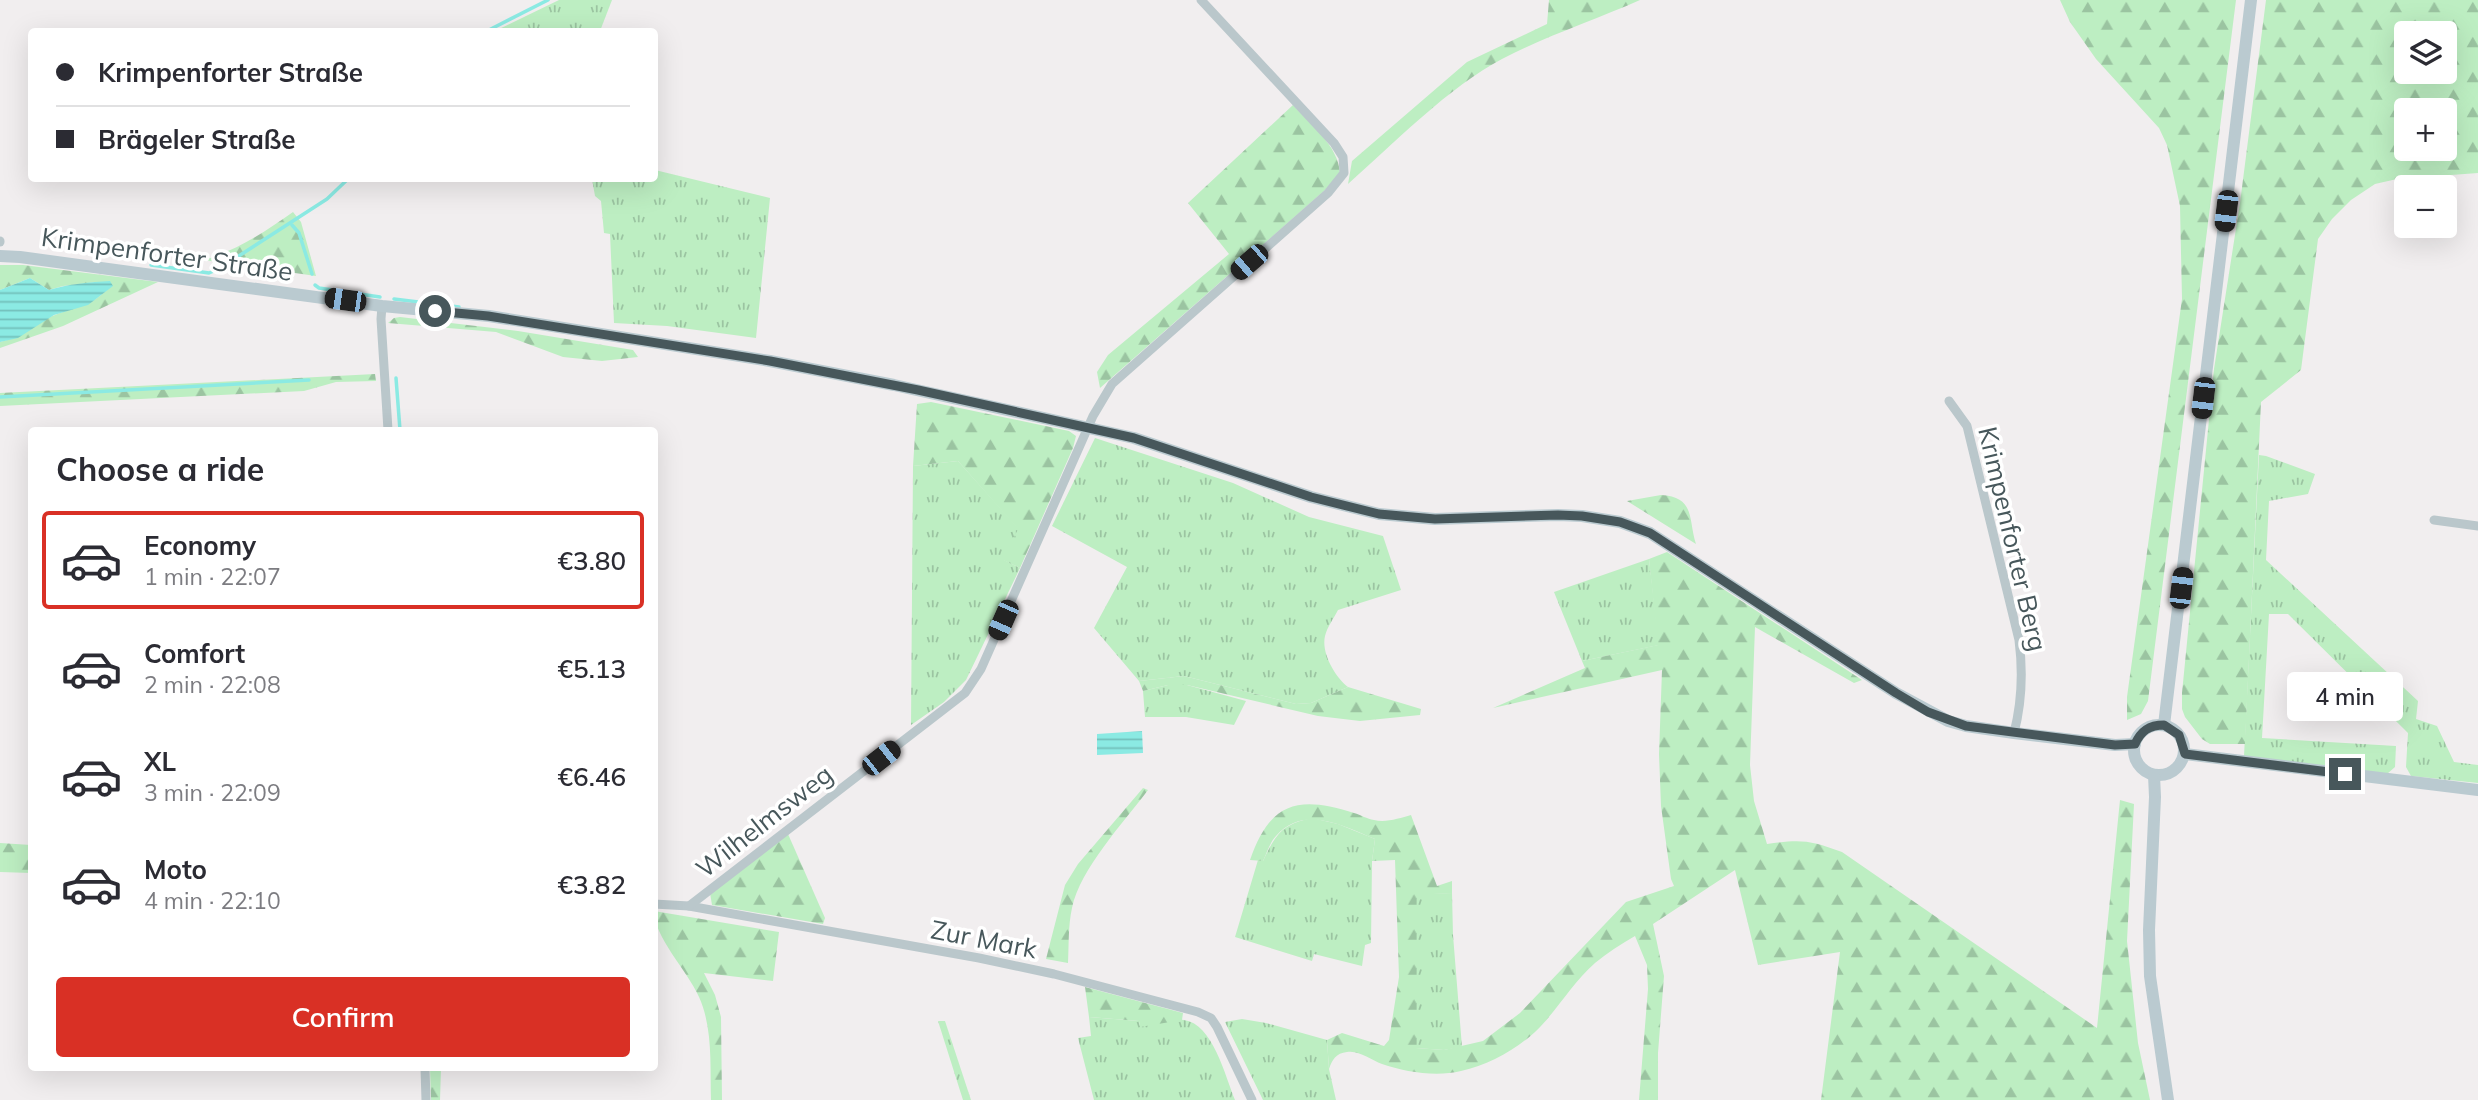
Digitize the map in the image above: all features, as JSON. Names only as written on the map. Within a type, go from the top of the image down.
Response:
[{"type":"street","name":"Wilhelmsweg","points":[[689,906],[965,693],[982,669],[1102,399],[1112,384],[1328,193],[1344,173],[1343,158],[1334,143],[1200,0]]},
{"type":"street","points":[[2164,725],[2251,0]]},
{"type":"street","name":"Krimpenforter Straße","points":[[0,256],[382,306],[488,316],[770,361],[1134,438],[1311,497],[1379,514],[1435,519],[1558,515],[1620,522],[1650,533],[1928,712],[1966,726],[2115,745],[2135,744]]},
{"type":"street","points":[[382,306],[388,427]]},
{"type":"street","name":"Krimpenforter Berg","points":[[1949,401],[1968,426],[2019,640],[2023,671],[2014,733]]},
{"type":"street","points":[[2434,520],[2478,526]]},
{"type":"street","points":[[2164,725],[2179,735],[2185,754],[2174,771],[2154,775],[2138,764],[2134,753],[2135,744],[2146,729],[2164,725]]},
{"type":"street","points":[[2185,754],[2478,790]]},
{"type":"street","points":[[2154,775],[2150,964],[2155,1022],[2168,1100]]},
{"type":"street","name":"Zur Mark","points":[[658,904],[689,906],[979,958],[1054,974],[1198,1012],[1211,1018],[1217,1027],[1252,1100]]},
{"type":"street","points":[[425,1071],[426,1100]]},
{"type":"green space","points":[[559,0],[612,0],[601,28],[501,28]]},
{"type":"green space","points":[[1549,0],[1640,0],[1536,43],[1482,70],[1422,117],[1348,184],[1352,161],[1467,62],[1547,24]]},
{"type":"green space","points":[[2060,0],[2236,0],[2148,701],[2141,714],[2127,720],[2127,697],[2182,299],[2180,206],[2167,145],[2159,128],[2096,59],[2070,22]]},
{"type":"green space","points":[[2266,0],[2478,0],[2478,173],[2394,175],[2394,180],[2375,184],[2351,200],[2332,219],[2318,239],[2301,370],[2261,402],[2245,744],[2210,744],[2202,739],[2182,709],[2214,369],[2240,203]]},
{"type":"green space","points":[[1293,105],[1329,144],[1340,173],[1325,190],[1100,388],[1097,372],[1108,355],[1229,254],[1188,203]]},
{"type":"green space","points":[[658,171],[770,198],[756,338],[667,326],[614,323],[610,234],[604,233],[601,201],[595,196],[593,182],[658,182]]},
{"type":"green space","points":[[293,212],[301,222],[316,276],[204,260],[250,240]]},
{"type":"green space","points":[[0,265],[23,265],[158,282],[63,326],[0,348],[0,342],[47,318],[89,303],[109,288],[97,282],[49,290],[30,278],[0,290]]},
{"type":"green space","points":[[400,317],[518,331],[633,350],[638,357],[602,361],[563,357],[496,332],[388,323]]},
{"type":"green space","points":[[375,374],[376,381],[336,382],[304,391],[0,406],[0,393]]},
{"type":"green space","points":[[931,402],[1069,431],[1076,436],[1020,568],[1003,560],[1018,529],[958,461],[913,466],[917,404]]},
{"type":"green space","points":[[1095,438],[1233,483],[1309,517],[1383,536],[1401,590],[1338,610],[1325,636],[1325,650],[1330,664],[1348,687],[1311,703],[1296,704],[1184,676],[1139,681],[1094,628],[1127,567],[1052,526]]},
{"type":"green space","points":[[2259,455],[2315,474],[2308,494],[2269,501],[2266,560],[2418,701],[2416,719],[2437,726],[2454,762],[2478,765],[2478,783],[2411,776],[2406,767],[2408,733],[2288,614],[2269,614],[2262,738],[2396,746],[2395,767],[2387,774],[2244,756]]},
{"type":"green space","points":[[958,461],[1019,529],[1004,560],[1020,568],[966,680],[944,702],[911,725],[913,466]]},
{"type":"green space","points":[[1661,495],[1680,500],[1685,505],[1691,518],[1696,544],[1627,501]]},
{"type":"green space","points":[[1667,552],[1862,680],[1854,683],[1755,627],[1750,765],[1754,801],[1767,844],[1805,842],[1842,852],[2097,1028],[2120,800],[2134,804],[2127,941],[2138,1043],[2150,1100],[1821,1100],[1840,952],[1758,965],[1735,870],[1653,924],[1664,976],[1658,1053],[1658,1100],[1639,1100],[1648,989],[1647,965],[1635,936],[1595,963],[1535,1032],[1491,1061],[1461,1071],[1431,1074],[1391,1067],[1351,1052],[1337,1055],[1329,1069],[1327,1040],[1342,1033],[1384,1046],[1389,1040],[1399,977],[1395,860],[1372,861],[1375,839],[1337,824],[1311,819],[1287,826],[1274,838],[1263,861],[1250,860],[1267,826],[1288,808],[1302,805],[1334,807],[1379,821],[1411,815],[1437,886],[1452,881],[1452,893],[1416,895],[1416,1048],[1444,1050],[1483,1041],[1520,1013],[1626,902],[1674,886],[1661,806],[1659,754],[1662,670],[1493,708],[1585,668],[1582,661],[1658,645],[1649,559]]},
{"type":"green space","points":[[1649,559],[1659,645],[1582,661],[1554,592]]},
{"type":"green space","points":[[1184,676],[1296,704],[1311,703],[1348,687],[1421,709],[1420,715],[1360,721],[1318,716],[1187,685],[1168,685],[1143,691],[1139,681]]},
{"type":"green space","points":[[1168,685],[1187,685],[1246,701],[1234,725],[1186,717],[1145,717],[1143,691]]},
{"type":"green space","points":[[1143,788],[1148,790],[1104,846],[1077,893],[1070,922],[1068,963],[1046,959],[1065,885],[1078,864]]},
{"type":"green space","points":[[1312,818],[1338,824],[1375,839],[1372,861],[1371,943],[1365,945],[1362,966],[1314,954],[1312,961],[1235,937],[1258,860],[1263,861],[1276,837],[1287,827]]},
{"type":"green space","points":[[788,834],[825,918],[823,924],[712,905],[710,893]]},
{"type":"green space","points":[[0,843],[28,845],[28,873],[0,872]]},
{"type":"green space","points":[[1452,893],[1462,1047],[1444,1050],[1415,1048],[1416,894]]},
{"type":"green space","points":[[658,912],[779,932],[773,981],[704,973],[715,995],[721,1017],[722,1100],[711,1100],[707,1021],[699,997],[659,932]]},
{"type":"green space","points":[[1085,987],[1183,1013],[1182,1020],[1140,1027],[1139,1021],[1089,1017]]},
{"type":"green space","points":[[1089,1017],[1139,1021],[1140,1026],[1179,1020],[1194,1024],[1203,1031],[1217,1052],[1235,1100],[1094,1100],[1078,1038],[1091,1036]]},
{"type":"green space","points":[[1242,1019],[1327,1040],[1329,1069],[1336,1100],[1263,1100],[1225,1022]]},
{"type":"green space","points":[[938,1021],[945,1021],[971,1100],[963,1100]]},
{"type":"green space","points":[[430,1071],[441,1071],[440,1100],[431,1100]]},
{"type":"water","points":[[30,278],[49,290],[102,281],[110,281],[113,286],[88,305],[54,315],[18,338],[0,342],[0,290]]},
{"type":"water","points":[[1142,731],[1143,753],[1097,755],[1097,734]]},
{"type":"waterway","points":[[493,28],[548,0]]},
{"type":"waterway","points":[[231,261],[327,199],[345,182]]},
{"type":"waterway","points":[[292,225],[299,233],[312,274]]},
{"type":"waterway","points":[[151,265],[209,273],[216,270]]},
{"type":"waterway","points":[[315,285],[319,288],[380,297]]},
{"type":"waterway","points":[[394,299],[459,307]]},
{"type":"waterway","points":[[396,378],[400,427]]},
{"type":"waterway","points":[[0,397],[309,380]]},
{"type":"route","points":[[435,311],[488,316],[770,361],[918,390],[1134,438],[1356,510],[1435,519],[1558,515],[1620,522],[1650,533],[1896,693],[1948,721],[1966,726],[2115,745],[2135,744],[2146,729],[2164,725],[2173,729],[2182,739],[2185,754],[2345,774]]}]
